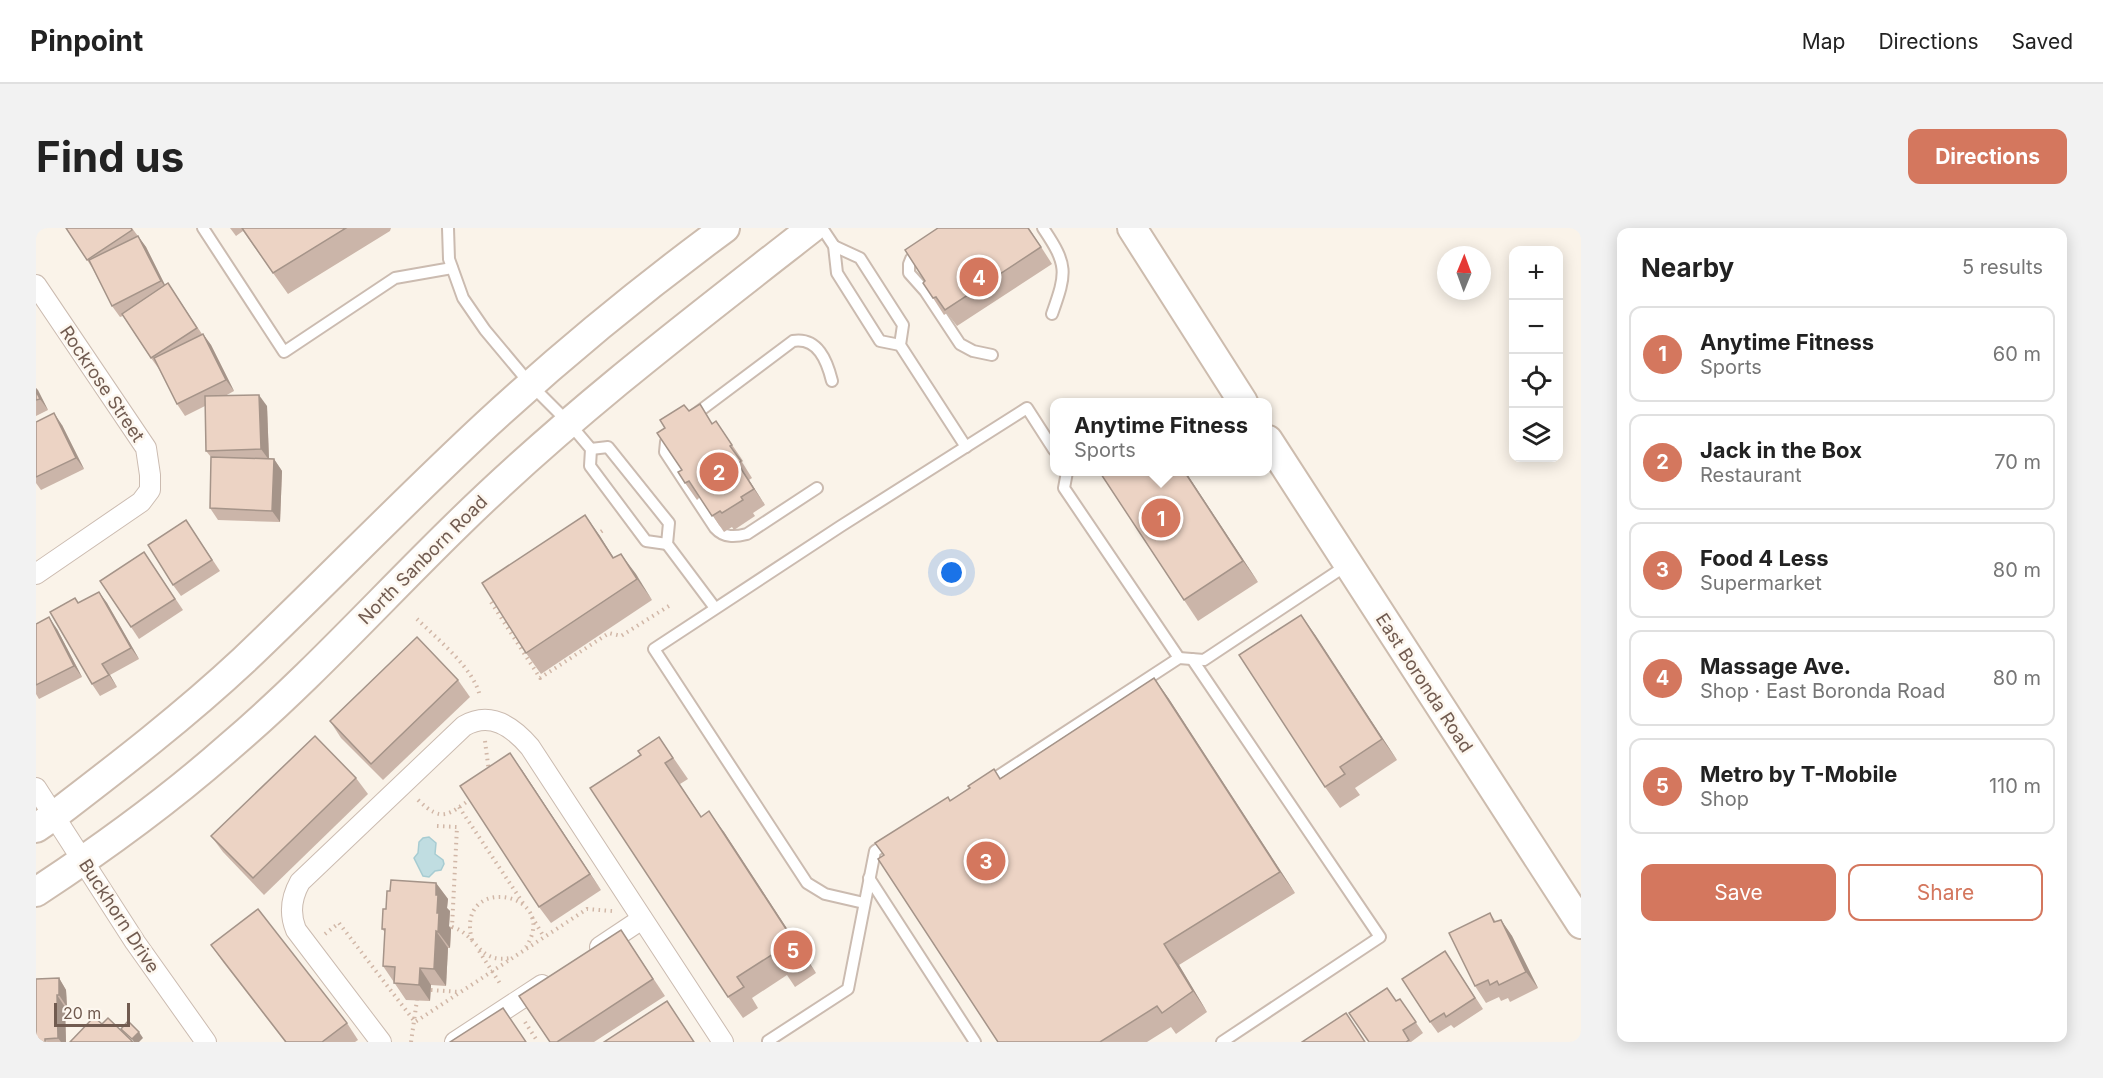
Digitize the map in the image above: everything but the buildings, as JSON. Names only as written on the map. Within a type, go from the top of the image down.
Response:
[{"type":"main road","points":[[45,822],[176,719],[243,661],[487,424],[582,340],[725,228]]},
{"type":"main road","name":"North Sanborn Road","points":[[36,892],[150,811],[229,748],[345,638],[457,525],[569,423],[688,324],[812,228]]},
{"type":"main road","points":[[1132,228],[1241,398]]},
{"type":"main road","name":"East Boronda Road","points":[[1272,446],[1581,924]]},
{"type":"street","name":"Rockrose Street","points":[[36,285],[146,448],[150,475],[150,490],[141,502],[36,574]]},
{"type":"street","points":[[381,1042],[296,930],[291,913],[292,900],[300,882],[464,726],[470,722],[483,720],[494,720],[510,727],[530,747],[723,1042]]},
{"type":"street","name":"Buckhorn Drive","points":[[36,788],[45,822],[83,860],[135,942],[206,1042]]},
{"type":"street","points":[[589,954],[642,919]]},
{"type":"street","points":[[455,1042],[560,973]]},
{"type":"lane","points":[[203,228],[284,352],[395,278],[452,268]]},
{"type":"lane","points":[[448,228],[448,259],[463,298],[485,330],[531,385],[591,449],[590,466],[646,541],[667,544]]},
{"type":"lane","points":[[822,228],[834,246],[837,273],[880,341],[900,345]]},
{"type":"lane","points":[[1043,228],[1060,255],[1063,269],[1061,289],[1052,314]]},
{"type":"lane","points":[[928,244],[911,259],[909,273],[925,291],[960,344],[973,351],[992,355]]},
{"type":"lane","points":[[834,246],[860,258],[903,325],[900,345],[966,447]]},
{"type":"lane","points":[[817,488],[747,534],[724,535],[715,528],[664,448],[673,431],[793,341],[804,340],[817,347],[828,365],[832,381]]},
{"type":"lane","points":[[864,903],[825,894],[807,883],[654,649],[1027,408],[1050,444]]},
{"type":"lane","points":[[591,449],[608,447],[669,523],[667,544],[716,608]]},
{"type":"lane","points":[[1066,476],[1064,488],[1179,658]]},
{"type":"lane","points":[[976,789],[1179,658],[1204,660],[1347,565]]},
{"type":"lane","points":[[1192,659],[1380,937],[1222,1042]]},
{"type":"lane","points":[[768,1041],[848,989],[876,851],[903,834]]},
{"type":"lane","points":[[869,878],[975,1042]]},
{"type":"path","points":[[596,535],[605,529]]},
{"type":"path","points":[[501,596],[491,602],[540,678],[609,633],[621,636],[672,604]]},
{"type":"path","points":[[417,619],[473,678],[480,693],[490,783]]},
{"type":"path","points":[[415,796],[433,813],[448,814],[475,795]]},
{"type":"path","points":[[459,807],[528,909],[544,937]]},
{"type":"path","points":[[437,826],[457,827],[452,927],[463,932],[484,954],[503,959],[520,953],[527,946],[533,928],[532,919],[528,909],[511,897],[490,897],[474,910],[469,930],[472,940]]},
{"type":"path","points":[[414,1022],[587,909],[615,911]]},
{"type":"path","points":[[321,938],[339,923],[414,1022]]},
{"type":"path","points":[[431,990],[461,992]]},
{"type":"path","points":[[411,1042],[417,1000]]},
{"type":"water","points":[[429,837],[436,843],[435,854],[443,860],[444,864],[441,870],[435,871],[429,877],[423,876],[414,858],[418,853],[419,842]]},
{"type":"place","name":"Massage Ave.","points":[[979,277]]},
{"type":"place","name":"Jack in the Box","points":[[719,472]]},
{"type":"place","name":"Anytime Fitness","points":[[1161,518]]},
{"type":"place","name":"Food 4 Less","points":[[986,861]]},
{"type":"place","name":"Metro by T-Mobile","points":[[793,950]]}]
